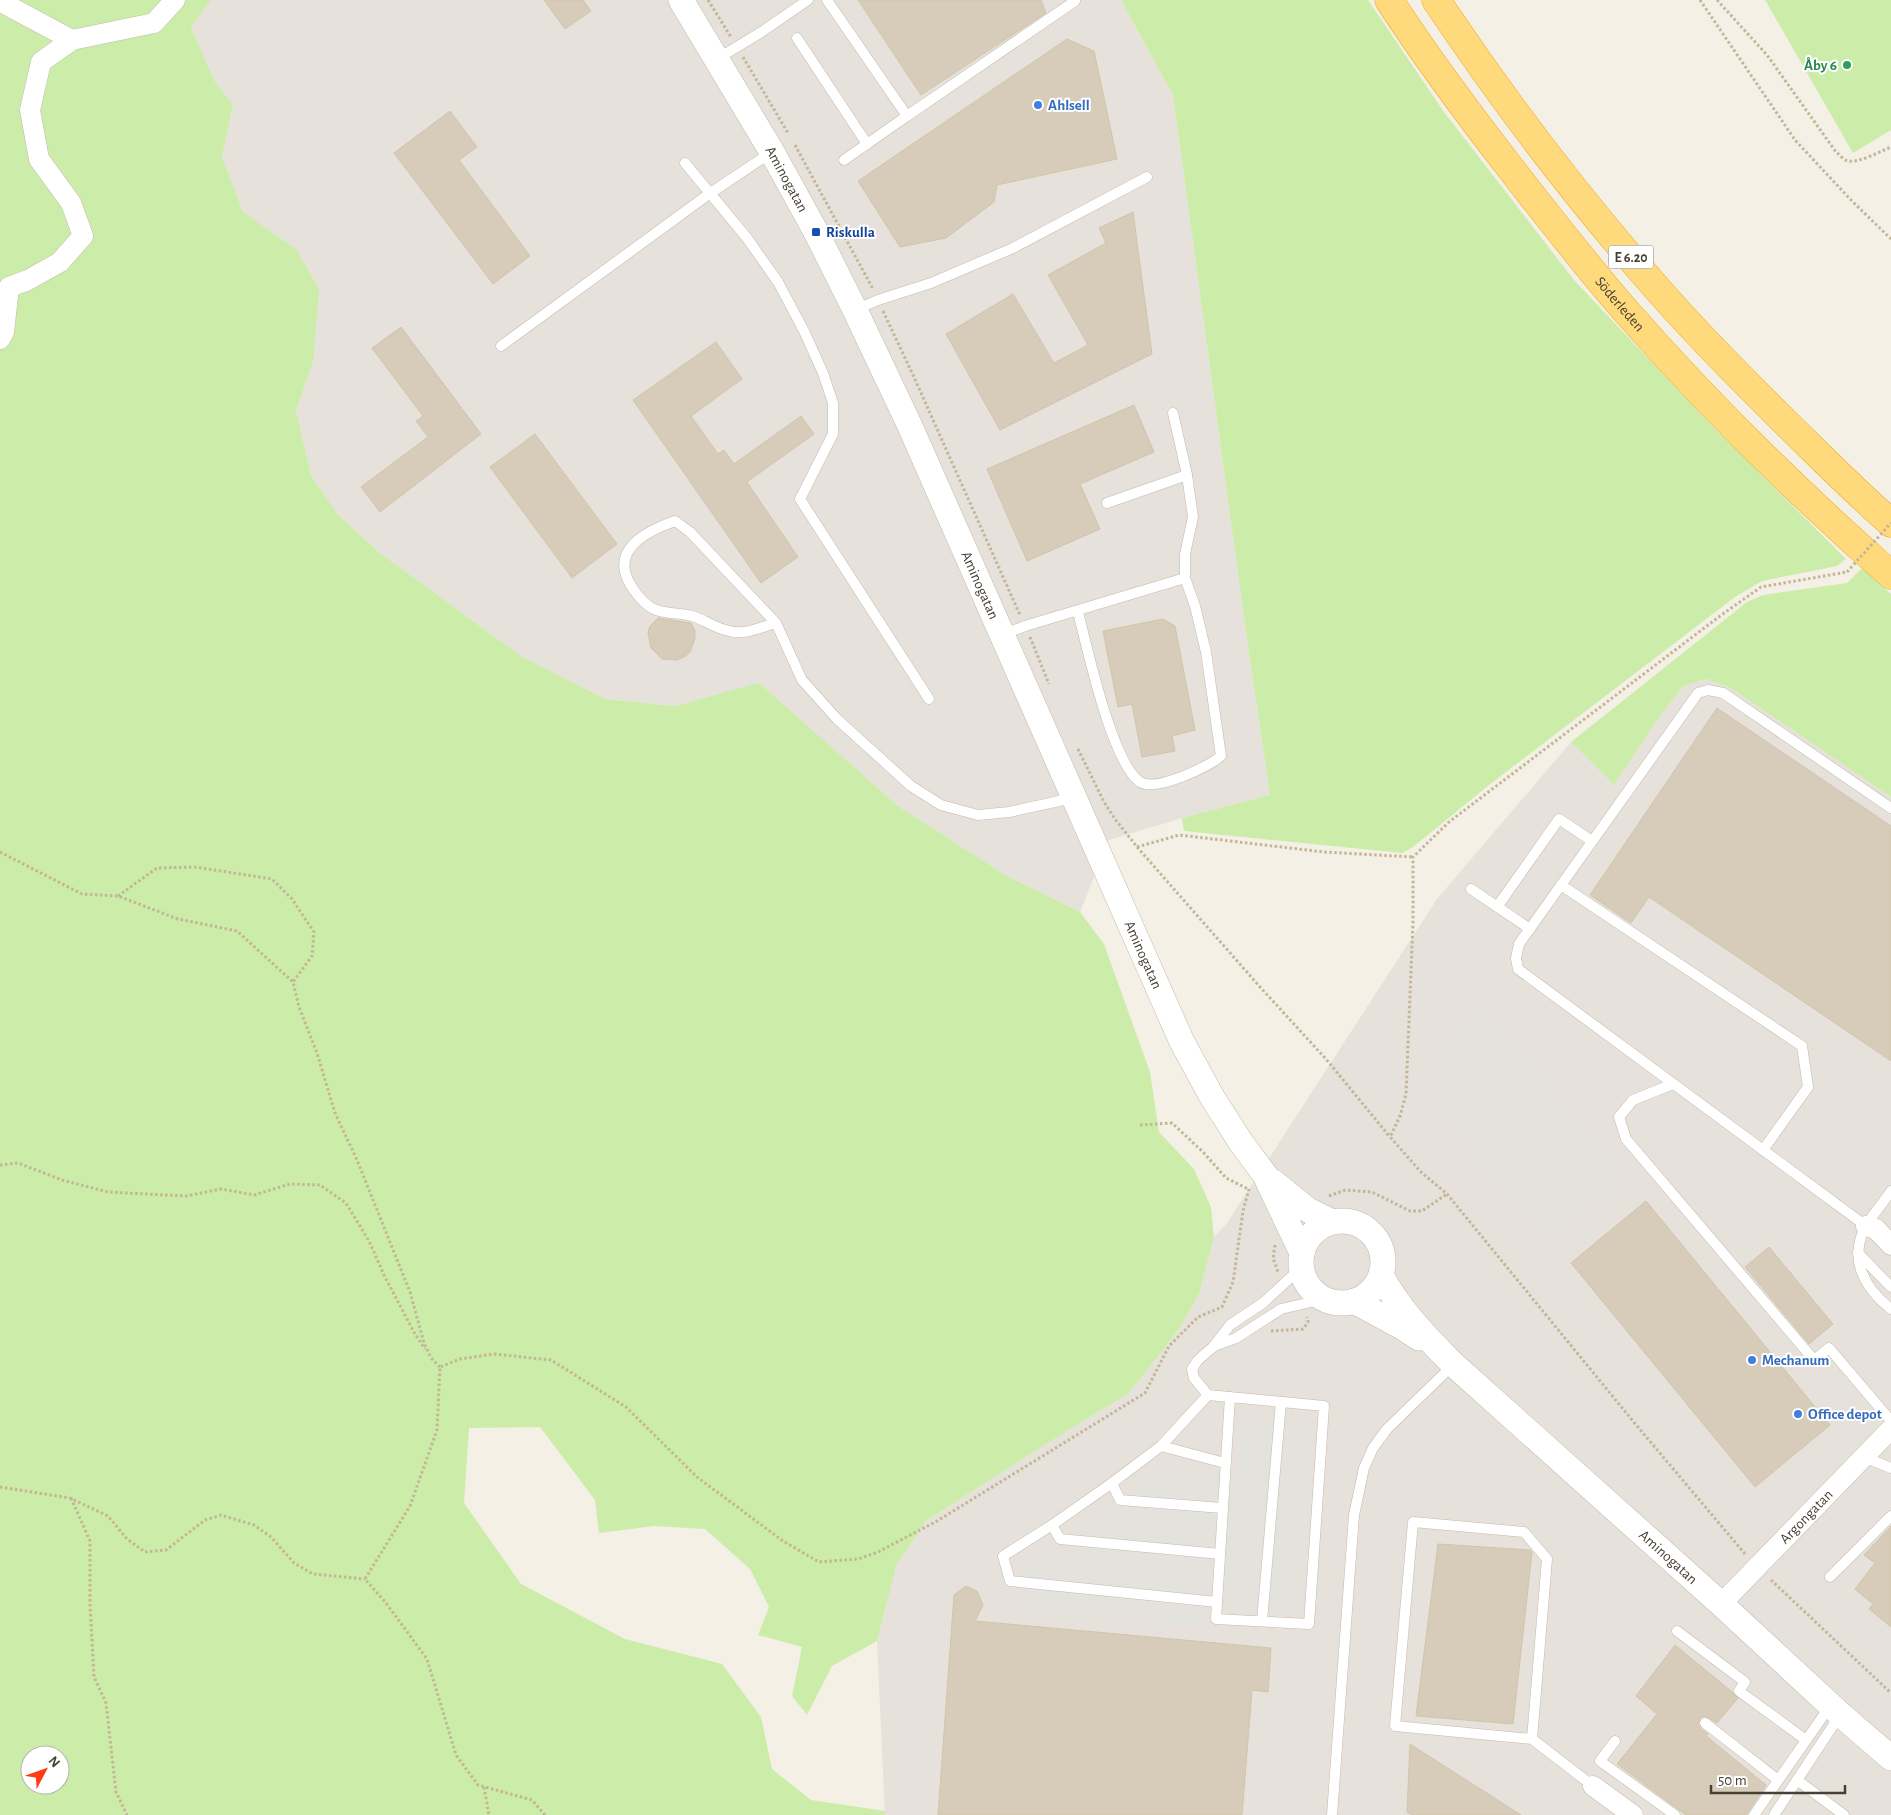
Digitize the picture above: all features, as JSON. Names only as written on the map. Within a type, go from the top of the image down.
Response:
[{"type":"highway","name":"Söderleden","points":[[1389,0],[1415,40],[1480,129],[1573,248],[1625,310],[1705,397],[1778,471],[1891,575]]},
{"type":"highway","name":"E 6.20","points":[[1436,0],[1484,70],[1569,183],[1654,286],[1749,386],[1853,490],[1891,523]]},
{"type":"street","points":[[0,0],[72,40]]},
{"type":"street","points":[[0,339],[4,332],[9,287],[28,280],[60,262],[83,236],[70,203],[39,158],[30,110],[41,62],[72,40],[154,23],[175,0]]},
{"type":"street","name":"Aminogatan","points":[[681,0],[727,53],[785,144],[816,232],[909,424],[1182,1042],[1212,1097],[1240,1142],[1256,1182],[1302,1260],[1307,1282],[1312,1289],[1324,1298],[1339,1303],[1354,1301],[1402,1327],[1450,1360]]},
{"type":"street","name":"Aminogatan","points":[[1256,1182],[1332,1222],[1342,1221],[1361,1226],[1375,1238],[1382,1256],[1381,1275],[1387,1287],[1413,1320],[1450,1360],[1891,1758]]},
{"type":"street","points":[[1302,1260],[1310,1237],[1332,1222]]},
{"type":"street","points":[[1866,1226],[1876,1230],[1891,1245]]},
{"type":"street","points":[[1354,1301],[1370,1291],[1381,1275]]},
{"type":"street","name":"Argongatan","points":[[1721,1604],[1891,1429]]},
{"type":"street","points":[[1593,1786],[1633,1815]]},
{"type":"lane","points":[[727,53],[808,0]]},
{"type":"lane","points":[[827,0],[907,116]]},
{"type":"lane","points":[[844,160],[1074,0]]},
{"type":"lane","points":[[796,38],[867,144]]},
{"type":"lane","points":[[501,346],[709,194],[785,144]]},
{"type":"lane","points":[[685,163],[747,238],[778,282],[804,331],[823,373],[833,403],[833,434],[800,499],[929,699]]},
{"type":"lane","points":[[855,310],[878,300],[931,283],[1013,248],[1146,177]]},
{"type":"lane","points":[[1078,612],[1115,742],[1129,770],[1140,782],[1148,785],[1170,781],[1199,770],[1221,756],[1206,652],[1195,606],[1185,578],[1185,554],[1193,517],[1173,413]]},
{"type":"lane","points":[[1107,503],[1186,475]]},
{"type":"lane","points":[[776,623],[742,633],[720,628],[692,616],[654,609],[635,592],[624,573],[625,558],[631,546],[655,528],[675,521],[690,532],[776,623],[802,680],[837,719],[912,786],[941,805],[978,815],[1009,812],[1074,798]]},
{"type":"lane","points":[[1002,635],[1025,626],[1078,612],[1185,578]]},
{"type":"lane","points":[[1866,1226],[1518,969],[1516,958],[1519,944],[1698,693],[1708,690],[1723,692],[1891,808]]},
{"type":"lane","points":[[1496,907],[1559,819],[1592,842]]},
{"type":"lane","points":[[1561,885],[1802,1046],[1808,1087],[1762,1150]]},
{"type":"lane","points":[[1471,889],[1530,929]]},
{"type":"lane","points":[[1673,1084],[1633,1100],[1619,1117],[1626,1139],[1814,1360],[1829,1348],[1891,1421]]},
{"type":"lane","points":[[1891,1191],[1866,1226],[1859,1242],[1857,1258],[1864,1279],[1878,1299],[1891,1309]]},
{"type":"lane","points":[[1858,1253],[1891,1288]]},
{"type":"lane","points":[[1230,1397],[1216,1618],[1309,1624],[1324,1406],[1230,1397],[1208,1395],[1194,1378],[1192,1369],[1198,1360],[1214,1347],[1230,1326],[1263,1303],[1302,1260]]},
{"type":"lane","points":[[1214,1347],[1236,1338],[1281,1309],[1324,1298]]},
{"type":"lane","points":[[1332,1815],[1354,1515],[1364,1468],[1373,1448],[1387,1429],[1450,1360]]},
{"type":"lane","points":[[1208,1395],[1161,1446],[1112,1484],[1003,1556],[1010,1581],[1217,1602]]},
{"type":"lane","points":[[1262,1621],[1281,1402]]},
{"type":"lane","points":[[1161,1446],[1225,1463]]},
{"type":"lane","points":[[1864,1457],[1891,1468]]},
{"type":"lane","points":[[1112,1484],[1120,1500],[1222,1508]]},
{"type":"lane","points":[[1830,1577],[1891,1516]]},
{"type":"lane","points":[[1532,1739],[1548,1559],[1524,1532],[1413,1522],[1395,1726],[1532,1739],[1593,1786]]},
{"type":"lane","points":[[1052,1525],[1060,1539],[1220,1554]]},
{"type":"lane","points":[[1677,1631],[1745,1682],[1739,1691],[1806,1740]]},
{"type":"lane","points":[[1754,1815],[1806,1740],[1836,1710]]},
{"type":"lane","points":[[1774,1815],[1798,1780],[1836,1710]]},
{"type":"lane","points":[[1705,1723],[1778,1780]]},
{"type":"lane","points":[[1615,1740],[1600,1761],[1675,1815]]},
{"type":"lane","points":[[1798,1780],[1844,1815]]},
{"type":"path","points":[[708,0],[727,53],[785,144],[878,300],[913,374],[1050,686]]},
{"type":"path","points":[[1700,0],[1795,140],[1891,239]]},
{"type":"path","points":[[1717,0],[1766,55],[1843,159],[1848,162],[1857,160],[1891,147]]},
{"type":"path","points":[[1390,1137],[1400,1116],[1406,1094],[1414,922],[1413,857],[1449,822],[1720,616],[1761,587],[1846,572],[1891,523]]},
{"type":"path","points":[[1077,746],[1104,802],[1137,847],[1326,1059],[1421,1172],[1447,1194],[1727,1534],[1757,1566],[1891,1693]]},
{"type":"path","points":[[1137,847],[1179,835],[1324,852],[1413,857]]},
{"type":"path","points":[[0,852],[82,894],[118,896],[178,919],[237,931],[293,982],[299,1007],[317,1054],[335,1113],[357,1160],[410,1292],[424,1342],[431,1358]]},
{"type":"path","points":[[118,896],[156,868],[195,867],[272,879],[292,899],[314,932],[312,956],[293,982]]},
{"type":"path","points":[[440,1367],[460,1359],[494,1354],[551,1360],[626,1407],[697,1477],[783,1541],[819,1562],[858,1559],[878,1552],[937,1521],[1145,1393],[1170,1346],[1198,1317],[1222,1306],[1233,1282],[1243,1211],[1256,1182],[1226,1178],[1203,1152],[1172,1123],[1140,1125]]},
{"type":"path","points":[[0,1165],[18,1163],[62,1180],[108,1192],[186,1196],[221,1189],[254,1195],[290,1184],[320,1185],[346,1203],[369,1241],[414,1334],[440,1367],[437,1430],[410,1506],[365,1579]]},
{"type":"path","points":[[0,1487],[70,1498],[108,1516],[127,1539],[145,1552],[166,1550],[205,1520],[220,1515],[254,1524],[271,1538],[294,1564],[313,1574],[365,1579],[386,1603],[427,1659],[456,1754],[478,1785],[532,1800],[545,1815]]},
{"type":"path","points":[[70,1498],[90,1541],[90,1604],[94,1677],[106,1702],[116,1792],[127,1815]]},
{"type":"path","points":[[484,1786],[488,1815]]},
{"type":"shaded area","points":[[211,0],[1121,0],[1173,95],[1270,795],[1182,818],[1109,840],[1080,912],[1007,876],[898,806],[759,684],[675,706],[605,699],[521,656],[380,553],[338,515],[311,475],[296,411],[313,362],[296,249],[243,212],[222,157],[233,105],[214,80],[191,27]]},
{"type":"shaded area","points":[[1706,679],[1731,688],[1891,797],[1891,1815],[885,1815],[877,1641],[897,1564],[926,1521],[1129,1393],[1179,1329],[1199,1294],[1214,1237],[1227,1223],[1437,899],[1571,742],[1614,785],[1662,713],[1684,686]]},
{"type":"shaded area","points":[[1482,1008],[1624,1177],[1549,1240],[1442,1112],[1445,1043]]},
{"type":"shaded area","points":[[1243,1419],[1314,1425],[1300,1617],[1228,1611],[1230,1593],[1205,1591],[1203,1624],[1022,1611],[1025,1563],[1046,1565],[1047,1552],[1079,1554],[1082,1523],[1109,1525],[1110,1512],[1135,1513],[1138,1482],[1159,1484],[1160,1470],[1238,1475]]},
{"type":"green space","points":[[0,0],[211,0],[191,27],[214,80],[233,105],[222,157],[243,212],[296,249],[319,289],[313,362],[296,411],[311,475],[338,515],[380,553],[521,656],[605,699],[675,706],[759,683],[898,806],[1007,876],[1080,912],[1104,944],[1150,1072],[1159,1132],[1194,1169],[1211,1207],[1214,1237],[1199,1294],[1179,1329],[1129,1393],[926,1521],[897,1564],[877,1641],[832,1666],[807,1715],[792,1696],[802,1647],[758,1635],[769,1607],[750,1569],[705,1529],[654,1526],[599,1533],[595,1500],[540,1427],[469,1428],[464,1503],[521,1584],[625,1639],[722,1664],[761,1717],[772,1769],[811,1800],[885,1811],[885,1815],[0,1815]]},
{"type":"green space","points":[[1121,0],[1368,0],[1444,112],[1574,280],[1710,424],[1846,559],[1837,566],[1762,581],[1735,597],[1489,785],[1413,847],[1402,853],[1184,831],[1182,818],[1270,795],[1173,95]]},
{"type":"green space","name":"Åby 6","points":[[1765,0],[1891,0],[1891,130],[1853,153]]},
{"type":"green space","points":[[1862,568],[1891,594],[1891,797],[1731,688],[1706,679],[1684,686],[1662,713],[1614,785],[1571,742],[1747,602],[1763,595],[1847,583]]},
{"type":"building","points":[[544,0],[583,0],[591,11],[565,29]]},
{"type":"building","points":[[858,0],[1041,0],[1046,13],[921,95]]},
{"type":"building","name":"Ahlsell","points":[[1067,39],[1094,51],[1117,159],[997,185],[994,202],[946,238],[900,247],[858,181]]},
{"type":"building","points":[[450,111],[477,147],[459,160],[530,256],[493,284],[394,153]]},
{"type":"building","points":[[1133,212],[1152,354],[1000,430],[946,334],[1013,294],[1054,363],[1088,345],[1048,275],[1106,243],[1099,228]]},
{"type":"building","points":[[401,327],[481,434],[380,512],[361,487],[428,437],[416,421],[423,416],[372,348]]},
{"type":"building","points":[[716,342],[742,379],[691,416],[718,454],[724,450],[734,464],[801,416],[814,434],[747,482],[798,557],[761,583],[633,400]]},
{"type":"building","points":[[1134,405],[1154,452],[1080,484],[1100,529],[1027,561],[987,469]]},
{"type":"building","points":[[535,434],[617,544],[572,578],[490,467]]},
{"type":"building","points":[[658,618],[691,623],[695,631],[695,638],[690,652],[684,657],[677,660],[662,659],[651,648],[648,633],[650,626]]},
{"type":"building","points":[[1163,619],[1175,626],[1195,730],[1172,736],[1175,751],[1142,757],[1132,704],[1118,707],[1103,631]]},
{"type":"building","points":[[1717,708],[1891,826],[1891,1061],[1649,897],[1631,923],[1590,895]]},
{"type":"building","points":[[1646,1201],[1830,1425],[1755,1487],[1571,1263]]},
{"type":"building","points":[[1769,1247],[1833,1324],[1809,1344],[1745,1267]]},
{"type":"building","points":[[1891,1526],[1891,1627],[1869,1609],[1873,1604],[1855,1589],[1875,1563],[1864,1555]]},
{"type":"building","points":[[1438,1544],[1530,1550],[1532,1552],[1513,1724],[1416,1716]]},
{"type":"building","points":[[966,1586],[977,1591],[983,1605],[975,1621],[1271,1648],[1268,1692],[1252,1690],[1242,1815],[938,1815],[954,1595]]},
{"type":"building","points":[[1675,1645],[1738,1698],[1717,1723],[1705,1716],[1700,1718],[1698,1723],[1700,1728],[1708,1734],[1706,1736],[1766,1785],[1746,1815],[1686,1815],[1617,1764],[1657,1714],[1636,1696]]},
{"type":"building","points":[[1410,1744],[1521,1815],[1412,1815],[1407,1812]]},
{"type":"place","name":"Åby 6","points":[[1847,65]]},
{"type":"place","name":"Ahlsell","points":[[1038,105]]},
{"type":"place","name":"Riskulla","points":[[816,232]]},
{"type":"place","name":"Mechanum","points":[[1752,1360]]},
{"type":"place","name":"Office depot","points":[[1798,1414]]}]
